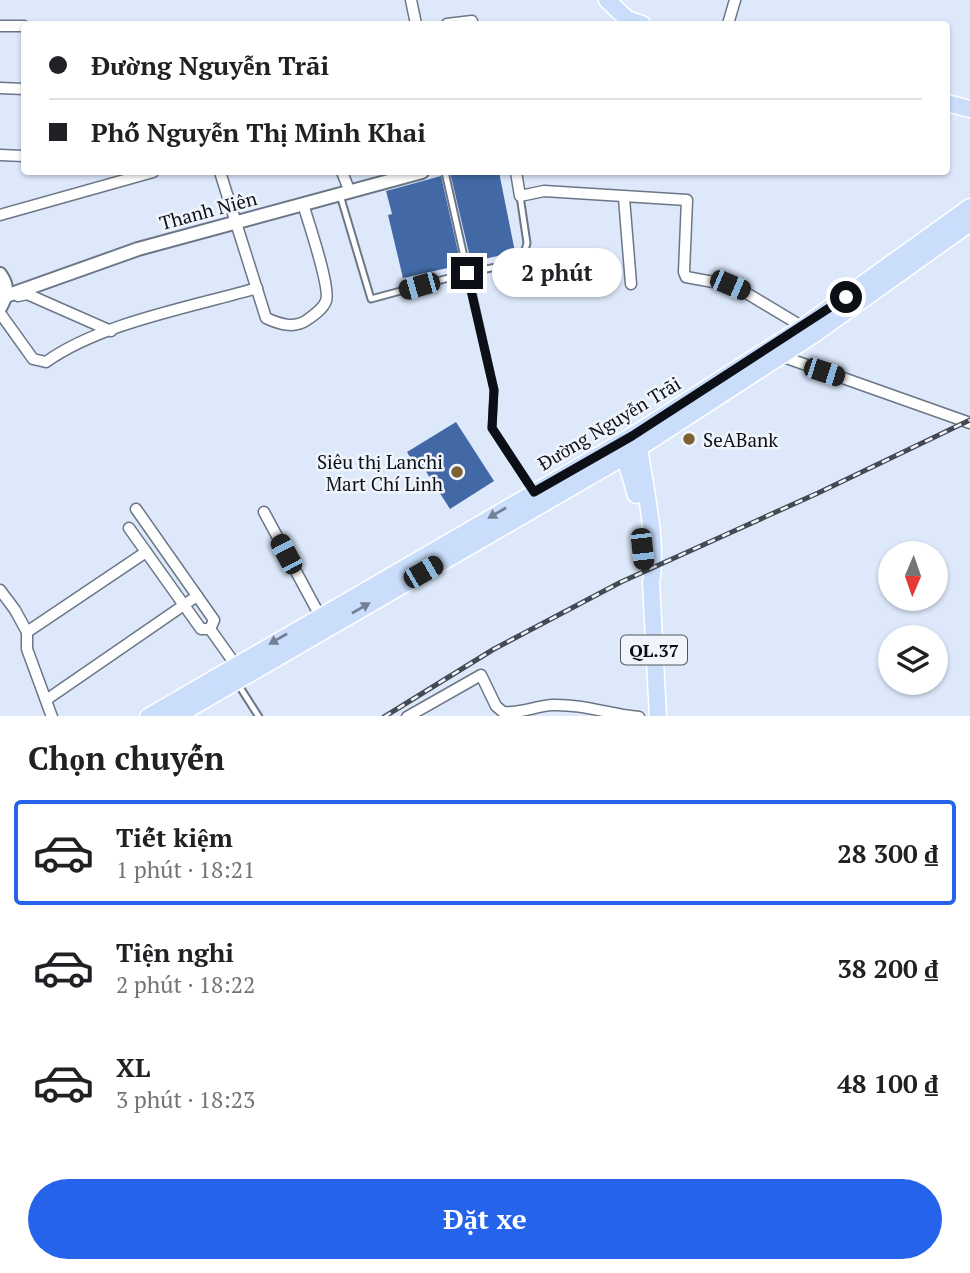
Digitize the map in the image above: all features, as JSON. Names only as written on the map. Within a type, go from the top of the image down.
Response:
[{"type":"highway","points":[[607,0],[627,19],[633,21]]},
{"type":"highway","points":[[950,104],[970,109]]},
{"type":"highway","name":"Đường Nguyễn Trãi","points":[[148,716],[235,673],[781,356],[808,331],[970,207]]},
{"type":"highway","name":"Đường Nguyễn Trãi","points":[[629,446],[970,223]]},
{"type":"highway","name":"QL.37","points":[[629,446],[653,569],[651,583],[658,716]]},
{"type":"highway","name":"Đường Nguyễn Trãi","points":[[175,716],[320,616],[537,498]]},
{"type":"street","points":[[411,0],[415,21]]},
{"type":"street","points":[[729,21],[735,0]]},
{"type":"street","points":[[0,26],[21,26]]},
{"type":"street","points":[[0,88],[21,89]]},
{"type":"street","points":[[0,155],[21,156]]},
{"type":"street","points":[[0,215],[142,175]]},
{"type":"street","points":[[221,175],[266,318],[281,325],[302,324],[316,314],[327,300],[326,286],[303,204]]},
{"type":"street","points":[[342,175],[345,193]]},
{"type":"street","name":"Thanh Niên","points":[[3,304],[138,249],[411,175]]},
{"type":"street","points":[[516,175],[520,196],[536,191],[687,200],[684,272],[687,277],[730,285],[808,331]]},
{"type":"street","points":[[624,198],[631,284]]},
{"type":"street","points":[[0,274],[6,287],[3,304],[33,359],[46,362],[78,343],[111,331],[257,288]]},
{"type":"street","points":[[3,304],[27,294],[111,331]]},
{"type":"street","points":[[781,356],[970,423]]},
{"type":"street","points":[[136,509],[214,620],[210,629]]},
{"type":"street","points":[[264,512],[320,616]]},
{"type":"street","points":[[129,528],[201,629],[210,629]]},
{"type":"street","points":[[27,632],[146,552]]},
{"type":"street","points":[[0,590],[27,632],[27,649],[52,716]]},
{"type":"street","points":[[46,700],[197,596]]},
{"type":"street","points":[[210,629],[235,673]]},
{"type":"street","points":[[407,716],[481,675],[496,706],[503,712],[552,705],[593,706],[618,715],[639,716]]},
{"type":"lane","points":[[446,175],[494,390],[492,428],[537,498]]},
{"type":"lane","points":[[345,193],[371,299],[515,263],[524,254],[527,243],[520,196]]},
{"type":"lane","points":[[235,673],[259,716]]},
{"type":"building","points":[[451,175],[500,175],[515,252],[471,262]]},
{"type":"building","points":[[441,176],[461,265],[403,278],[388,215],[392,214],[386,191]]},
{"type":"building","name":"Siêu thị Lanchi Mart Chí Linh","points":[[456,422],[494,481],[450,509],[418,459],[413,462],[407,452]]},
{"type":"railway","points":[[386,716],[494,649],[621,582],[818,493],[970,420]]},
{"type":"place","name":"SeABank","points":[[689,439]]},
{"type":"place","name":"Siêu thị Lanchi Mart Chí Linh","points":[[457,472]]},
{"type":"route","points":[[467,273],[494,390],[492,428],[498,442],[534,492],[632,436],[846,297]]}]
